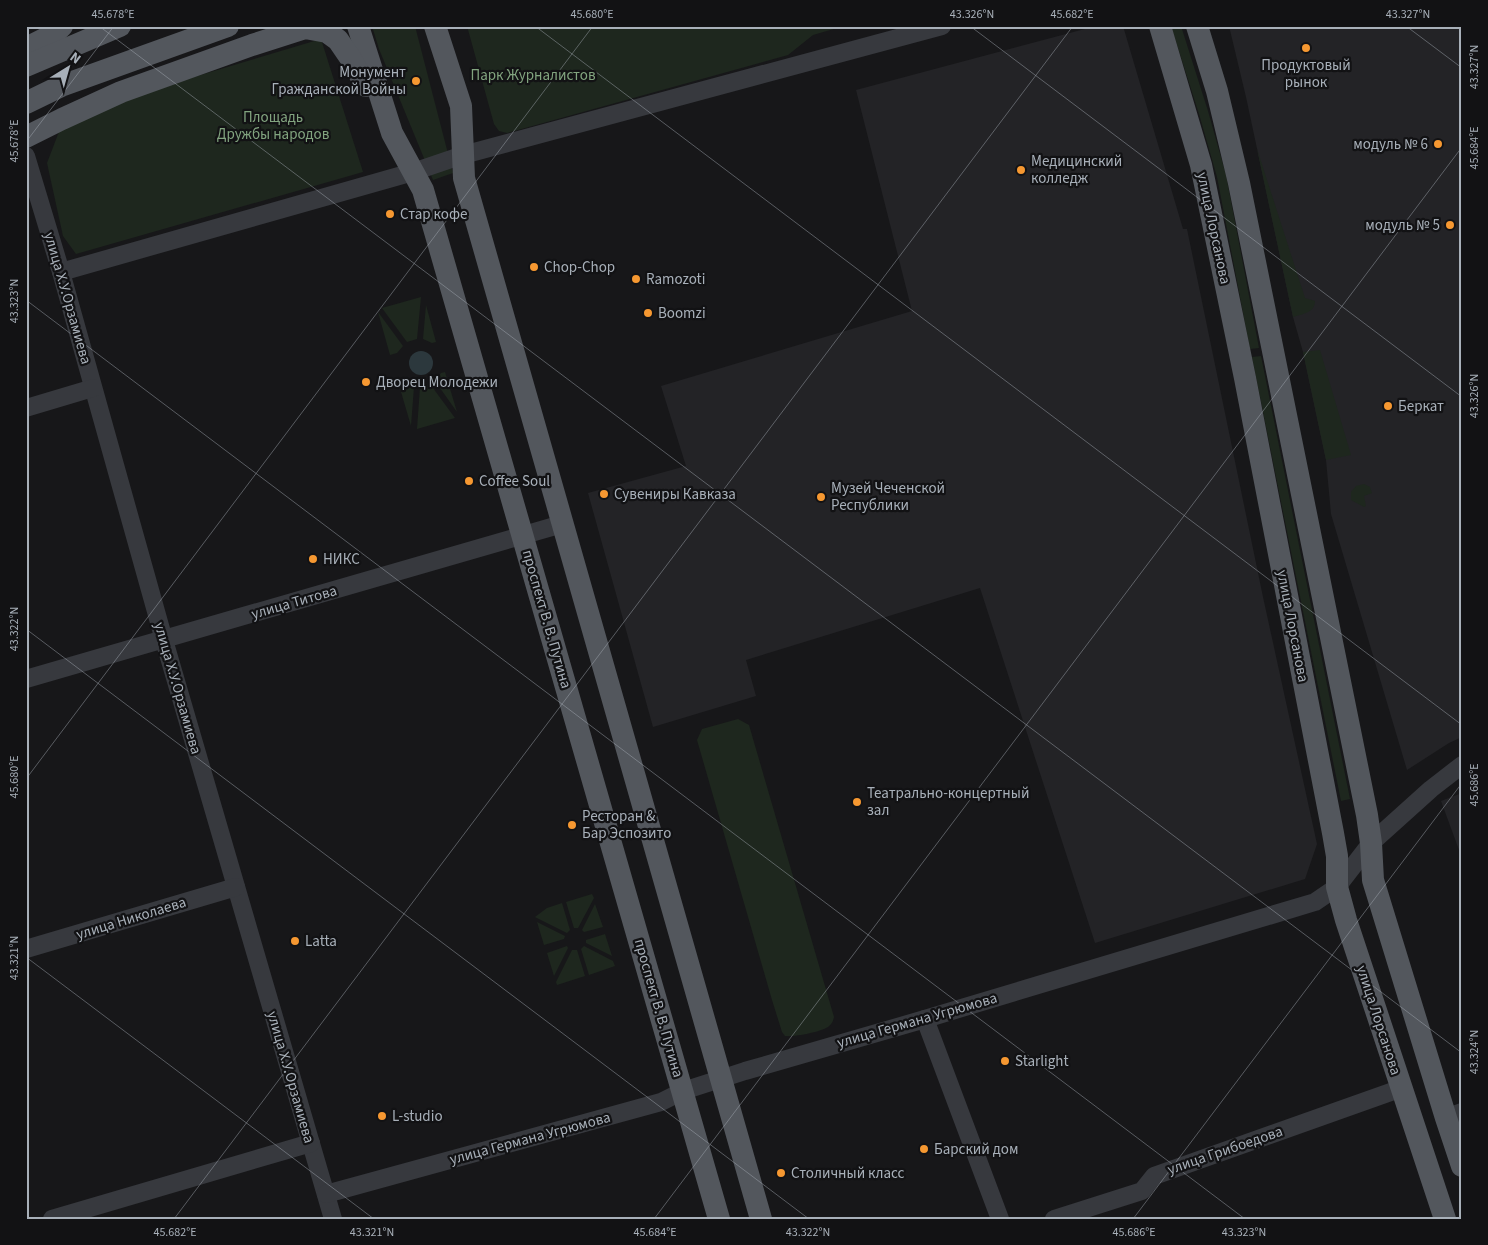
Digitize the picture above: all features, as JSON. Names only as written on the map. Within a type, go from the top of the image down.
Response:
[{"type":"main road","points":[[26,48],[54,34],[62,26]]},
{"type":"main road","points":[[26,66],[120,26]]},
{"type":"main road","points":[[26,103],[61,86],[228,26]]},
{"type":"main road","name":"проспект В. В. Путина","points":[[358,26],[392,133],[423,190],[524,535],[719,1219]]},
{"type":"main road","points":[[435,26],[461,106],[464,178],[761,1219]]},
{"type":"main road","points":[[451,26],[451,75]]},
{"type":"main road","name":"улица Лорсанова","points":[[1160,26],[1201,165],[1219,251],[1333,833],[1338,886],[1346,920],[1445,1219]]},
{"type":"main road","points":[[1197,26],[1217,91],[1239,183],[1371,842],[1373,880],[1454,1115],[1462,1166]]},
{"type":"main road","points":[[26,137],[121,92],[252,45],[306,28],[327,32],[338,40],[351,59],[392,133]]},
{"type":"street","points":[[61,272],[413,172],[463,155],[942,26]]},
{"type":"street","name":"улица Х.У.Орзамиева","points":[[26,156],[61,272],[164,640],[333,1219]]},
{"type":"street","points":[[26,408],[94,388]]},
{"type":"street","name":"улица Титова","points":[[26,679],[562,524]]},
{"type":"street","name":"улица Германа Угрюмова","points":[[326,1194],[661,1102],[683,1091],[780,1060],[925,1019],[1315,902],[1338,886],[1371,842],[1431,789],[1462,765]]},
{"type":"street","name":"улица Николаева","points":[[26,949],[236,887]]},
{"type":"street","points":[[925,1019],[1000,1219]]},
{"type":"street","name":"улица Грибоедова","points":[[1054,1219],[1142,1190],[1154,1176],[1161,1173],[1402,1088]]},
{"type":"street","points":[[52,1219],[310,1143]]},
{"type":"shaded area","points":[[1096,26],[1123,26],[1183,229],[1187,229],[1263,597],[1317,844],[1305,879],[1095,943],[980,588],[746,660],[756,696],[653,727],[588,493],[686,466],[661,386],[912,311],[856,90]]},
{"type":"shaded area","name":"Беркат","points":[[1229,26],[1462,26],[1462,737],[1449,743],[1407,770],[1331,514],[1326,460]]},
{"type":"shaded area","points":[[421,351],[429,355],[433,363],[429,371],[421,375],[413,371],[409,363],[413,355]]},
{"type":"shaded area","points":[[1462,793],[1462,858],[1441,801]]},
{"type":"green space","points":[[372,26],[415,26],[453,173],[433,180],[379,49]]},
{"type":"green space","name":"Парк Журналистов","points":[[467,26],[844,26],[813,35],[788,55],[507,133],[499,131],[494,124]]},
{"type":"green space","points":[[1171,26],[1181,26],[1226,175],[1259,348],[1250,349],[1217,177]]},
{"type":"green space","name":"Площадь Дружбы народов","points":[[321,39],[363,172],[76,254],[63,236],[47,163],[60,129],[130,96]]},
{"type":"green space","points":[[1257,149],[1305,298],[1315,301],[1310,311],[1293,317]]},
{"type":"green space","points":[[421,297],[417,339],[407,342],[382,308]]},
{"type":"green space","points":[[426,305],[436,342],[432,343],[423,339]]},
{"type":"green space","points":[[378,312],[403,346],[397,353],[390,355]]},
{"type":"green space","points":[[1320,350],[1351,455],[1326,460],[1303,352]]},
{"type":"green space","points":[[1261,356],[1350,799],[1341,801],[1252,357]]},
{"type":"green space","points":[[445,372],[457,412],[435,381],[441,373]]},
{"type":"green space","points":[[406,383],[414,387],[411,426],[399,385]]},
{"type":"green space","points":[[430,384],[455,418],[417,429],[420,387]]},
{"type":"green space","points":[[1364,484],[1370,487],[1372,493],[1364,496],[1366,506],[1364,507],[1351,500],[1351,492],[1356,486]]},
{"type":"green space","points":[[738,719],[749,725],[834,1017],[828,1027],[801,1035],[785,1036],[782,1032],[697,740],[702,729]]},
{"type":"green space","points":[[592,894],[594,898],[578,928],[574,928],[566,902]]},
{"type":"green space","points":[[562,903],[570,930],[567,933],[535,917],[547,908]]},
{"type":"green space","points":[[595,904],[603,927],[584,932],[582,930]]},
{"type":"green space","points":[[537,922],[565,936],[564,939],[544,945]]},
{"type":"green space","points":[[605,934],[612,956],[586,943],[586,940]]},
{"type":"green space","points":[[567,946],[568,948],[554,976],[547,953]]},
{"type":"green space","points":[[584,946],[613,961],[615,966],[589,975],[581,949]]},
{"type":"green space","points":[[572,950],[577,950],[585,976],[557,985],[556,982]]},
{"type":"place","name":"Продуктовый рынок","points":[[1306,48]]},
{"type":"place","name":"Монумент Гражданской Войны","points":[[416,81]]},
{"type":"place","name":"модуль № 6","points":[[1438,144]]},
{"type":"place","name":"Медицинский колледж","points":[[1021,170]]},
{"type":"place","name":"Стар кофе","points":[[390,214]]},
{"type":"place","name":"модуль № 5","points":[[1450,225]]},
{"type":"place","name":"Chop-Chop","points":[[534,267]]},
{"type":"place","name":"Ramozoti","points":[[636,279]]},
{"type":"place","name":"Boomzi","points":[[648,313]]},
{"type":"place","name":"Дворец Молодежи","points":[[366,382]]},
{"type":"place","name":"Беркат","points":[[1388,406]]},
{"type":"place","name":"Coffee Soul","points":[[469,481]]},
{"type":"place","name":"Сувениры Кавказа","points":[[604,494]]},
{"type":"place","name":"Музей Чеченской Республики","points":[[821,497]]},
{"type":"place","name":"НИКС","points":[[313,559]]},
{"type":"place","name":"Театрально-концертный зал","points":[[857,802]]},
{"type":"place","name":"Ресторан & Бар Эспозито","points":[[572,825]]},
{"type":"place","name":"Latta","points":[[295,941]]},
{"type":"place","name":"Starlight","points":[[1005,1061]]},
{"type":"place","name":"L-studio","points":[[382,1116]]},
{"type":"place","name":"Барский дом","points":[[924,1149]]},
{"type":"place","name":"Столичный класс","points":[[781,1173]]}]
